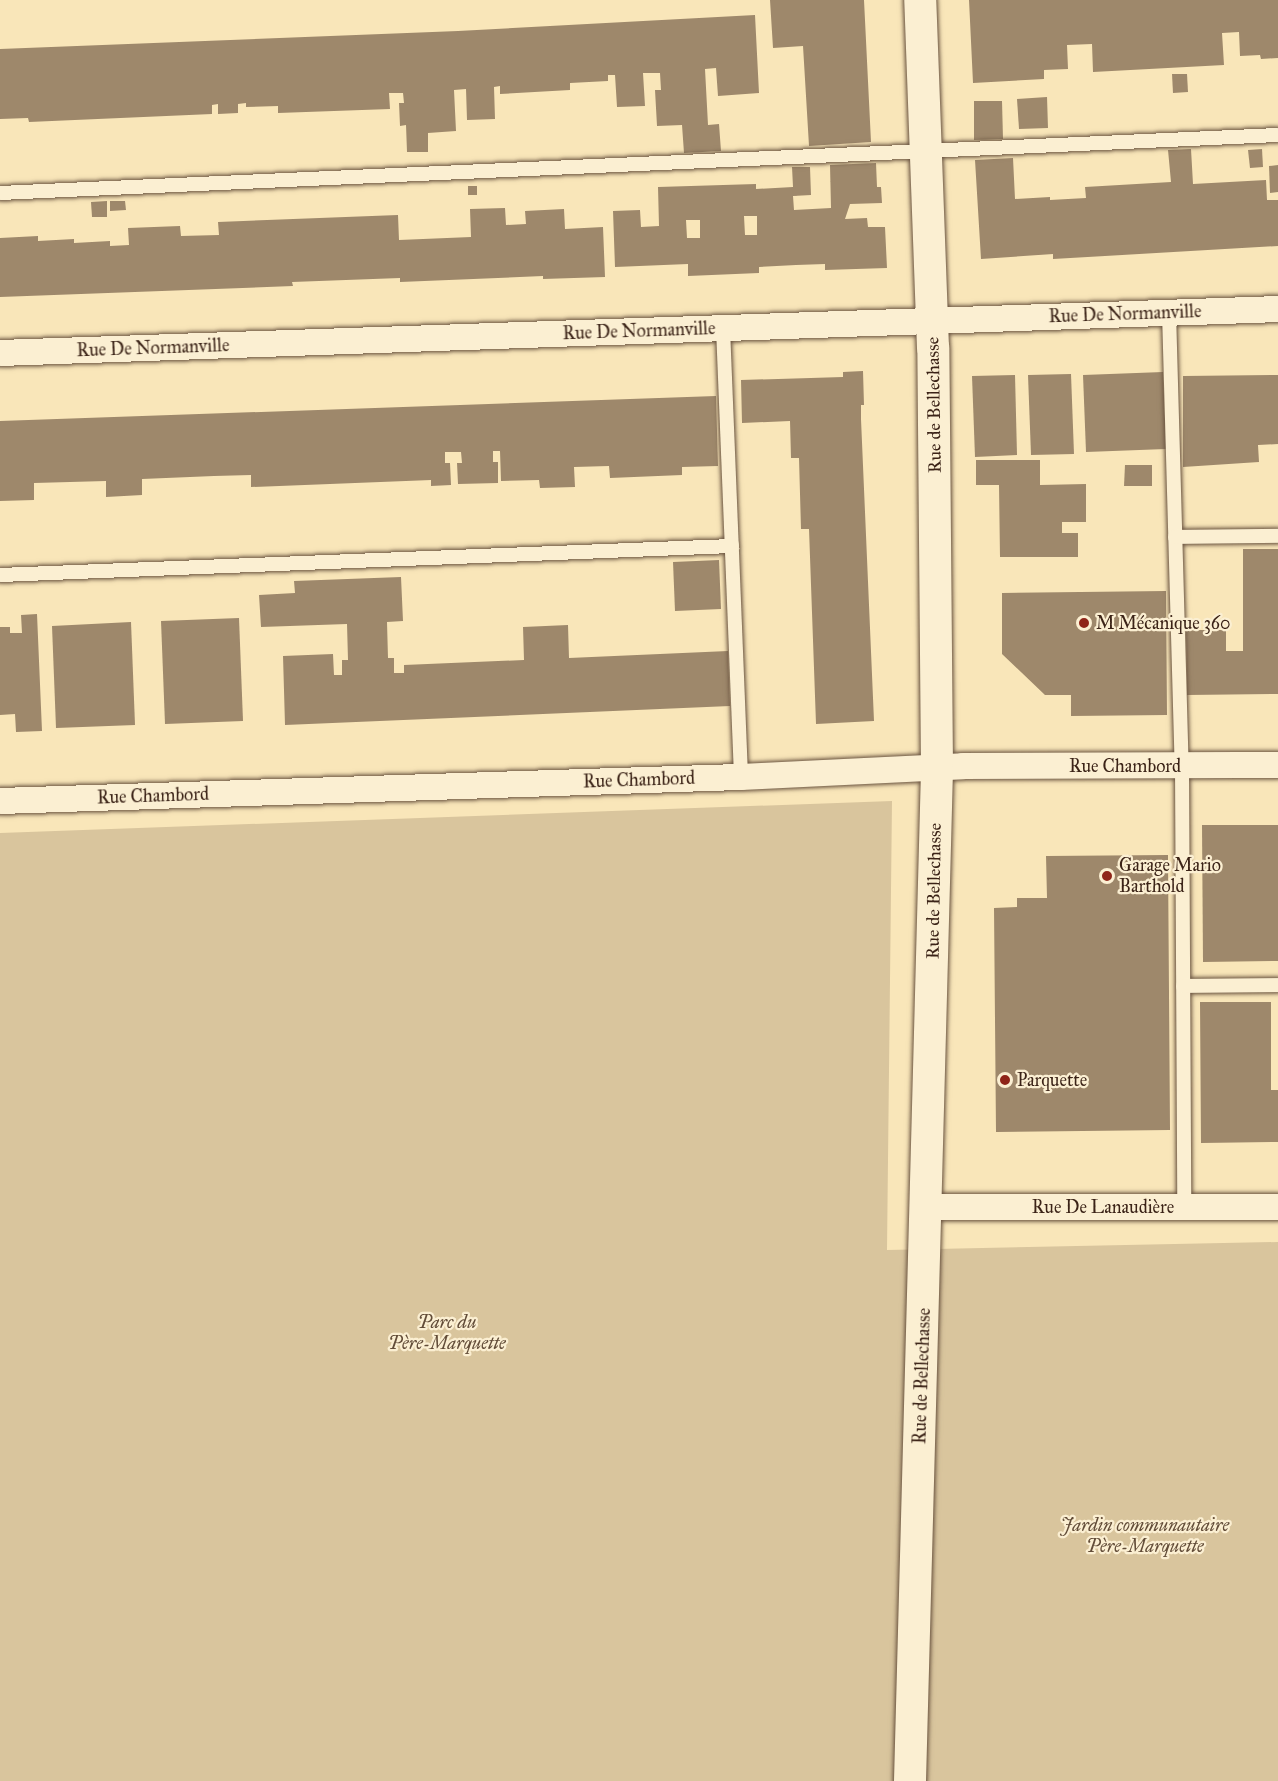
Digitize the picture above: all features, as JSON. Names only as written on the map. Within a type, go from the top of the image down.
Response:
[{"type":"street","name":"Rue de Bellechasse","points":[[910,1781],[937,768],[932,320],[920,0]]},
{"type":"street","name":"Rue De Normanville","points":[[0,353],[1278,309]]},
{"type":"street","name":"Rue Chambord","points":[[0,801],[741,777],[937,768],[1278,765]]},
{"type":"street","name":"Rue De Lanaudière","points":[[927,1207],[1278,1207]]},
{"type":"lane","points":[[0,193],[1278,135]]},
{"type":"lane","points":[[1169,312],[1182,766],[1184,1207]]},
{"type":"lane","points":[[723,328],[741,777]]},
{"type":"lane","points":[[1175,537],[1278,536]]},
{"type":"lane","points":[[0,575],[732,546]]},
{"type":"lane","points":[[1183,986],[1278,985]]},
{"type":"green space","name":"Parc du Père-Marquette","points":[[892,801],[887,1250],[1278,1242],[1278,1781],[0,1781],[0,833]]},
{"type":"building","points":[[770,0],[864,0],[871,142],[809,146],[803,46],[773,48]]},
{"type":"building","points":[[969,0],[1278,0],[1278,58],[1261,59],[1260,55],[1240,56],[1239,32],[1222,33],[1224,65],[1093,72],[1092,44],[1067,45],[1068,69],[1044,70],[1044,79],[973,83]]},
{"type":"building","points":[[755,15],[759,93],[718,96],[716,68],[705,69],[708,125],[719,124],[721,151],[684,153],[682,125],[657,126],[655,90],[661,90],[660,73],[643,73],[645,106],[617,107],[615,75],[608,75],[608,81],[570,83],[570,90],[500,94],[500,86],[494,87],[495,119],[467,120],[466,89],[454,90],[456,131],[428,133],[428,152],[407,152],[406,125],[400,126],[399,103],[404,103],[403,93],[389,93],[390,109],[278,113],[278,106],[246,107],[246,103],[238,104],[238,113],[218,114],[218,104],[212,105],[212,114],[29,122],[28,118],[0,119],[0,49],[458,31]]},
{"type":"building","points":[[1172,74],[1187,74],[1188,92],[1173,93]]},
{"type":"building","points":[[1047,97],[1048,128],[1019,129],[1017,99]]},
{"type":"building","points":[[974,101],[1002,101],[1003,139],[974,140]]},
{"type":"building","points":[[1191,149],[1193,184],[1266,180],[1267,200],[1278,200],[1278,246],[1053,259],[1053,254],[981,259],[975,160],[1013,158],[1015,199],[1050,197],[1050,200],[1086,198],[1085,187],[1171,182],[1168,150]]},
{"type":"building","points":[[1262,149],[1263,167],[1250,168],[1248,150]]},
{"type":"building","points":[[876,163],[877,187],[881,187],[882,203],[850,204],[845,219],[867,218],[868,227],[885,227],[887,268],[825,270],[825,264],[796,265],[759,267],[759,273],[688,276],[688,264],[615,267],[613,211],[640,210],[641,227],[659,226],[658,187],[756,184],[756,189],[793,187],[792,167],[810,167],[811,195],[793,196],[794,210],[831,208],[830,165]],"holes":[[[744,216],[757,216],[757,235],[745,235]],[[686,220],[700,220],[700,238],[687,238]]]},
{"type":"building","points":[[1278,165],[1278,192],[1270,193],[1269,166]]},
{"type":"building","points":[[468,186],[477,186],[477,195],[468,195]]},
{"type":"building","points":[[107,201],[107,217],[92,217],[91,202]]},
{"type":"building","points":[[110,201],[125,201],[126,210],[110,211]]},
{"type":"building","points":[[505,208],[506,225],[526,224],[525,211],[564,209],[565,229],[603,227],[605,277],[543,279],[543,276],[400,282],[400,278],[292,282],[293,286],[0,297],[0,238],[38,236],[38,241],[74,239],[74,243],[110,241],[110,246],[129,245],[128,228],[180,226],[181,236],[219,235],[218,222],[398,215],[399,240],[471,237],[470,209]]},
{"type":"building","points":[[863,371],[864,405],[861,405],[861,419],[874,721],[816,724],[809,529],[801,529],[799,458],[791,458],[790,421],[742,423],[741,380],[843,377],[843,372]]},
{"type":"building","points":[[1163,372],[1166,449],[1086,452],[1083,375]]},
{"type":"building","points":[[1071,374],[1074,454],[1031,455],[1028,375]]},
{"type":"building","points":[[1015,375],[1017,455],[975,457],[972,376]]},
{"type":"building","points":[[1278,375],[1278,444],[1258,445],[1259,462],[1183,467],[1183,376]]},
{"type":"building","points":[[716,396],[718,466],[682,467],[682,475],[610,478],[609,466],[574,467],[575,487],[540,488],[539,480],[501,481],[500,451],[493,451],[493,462],[498,462],[498,483],[458,484],[457,463],[462,463],[461,452],[445,452],[445,463],[450,463],[451,485],[431,486],[431,480],[251,487],[251,475],[214,476],[142,479],[142,495],[106,497],[106,481],[34,483],[34,500],[0,501],[0,421]]},
{"type":"building","points":[[976,460],[1040,460],[1040,485],[1086,484],[1086,522],[1062,522],[1062,533],[1078,533],[1078,557],[1000,557],[999,485],[976,485]]},
{"type":"building","points":[[1125,465],[1152,465],[1152,486],[1124,486]]},
{"type":"building","points":[[1243,549],[1278,549],[1278,694],[1187,695],[1186,630],[1226,630],[1226,651],[1243,651]]},
{"type":"building","points":[[719,560],[721,609],[675,611],[673,562]]},
{"type":"building","points":[[401,577],[403,621],[387,622],[388,658],[394,658],[394,673],[404,673],[404,665],[524,660],[523,627],[568,625],[569,658],[728,651],[730,706],[285,725],[283,656],[333,654],[334,675],[342,675],[342,660],[348,660],[347,624],[261,627],[259,595],[295,593],[294,581]]},
{"type":"building","name":"M Mécanique 360","points":[[1166,591],[1167,715],[1071,716],[1071,695],[1045,695],[1002,654],[1002,593]]},
{"type":"building","points":[[37,614],[42,731],[16,732],[15,714],[0,715],[0,627],[10,627],[10,633],[22,633],[21,615]]},
{"type":"building","points":[[239,618],[243,721],[165,724],[161,621]]},
{"type":"building","points":[[131,622],[135,725],[56,728],[52,626]]},
{"type":"building","points":[[1202,825],[1278,825],[1278,961],[1203,962]]},
{"type":"building","points":[[1168,855],[1170,1130],[996,1132],[994,908],[1017,907],[1017,898],[1047,898],[1046,856]]},
{"type":"building","points":[[1200,1002],[1271,1002],[1271,1090],[1278,1090],[1278,1142],[1201,1143]]},
{"type":"place","name":"M Mécanique 360","points":[[1084,623]]},
{"type":"place","name":"Garage Mario Barthold","points":[[1107,876]]},
{"type":"place","name":"Parquette","points":[[1005,1080]]},
{"type":"park label","name":"Jardin communautaire Père-Marquette","points":[[1145,1536]]}]
